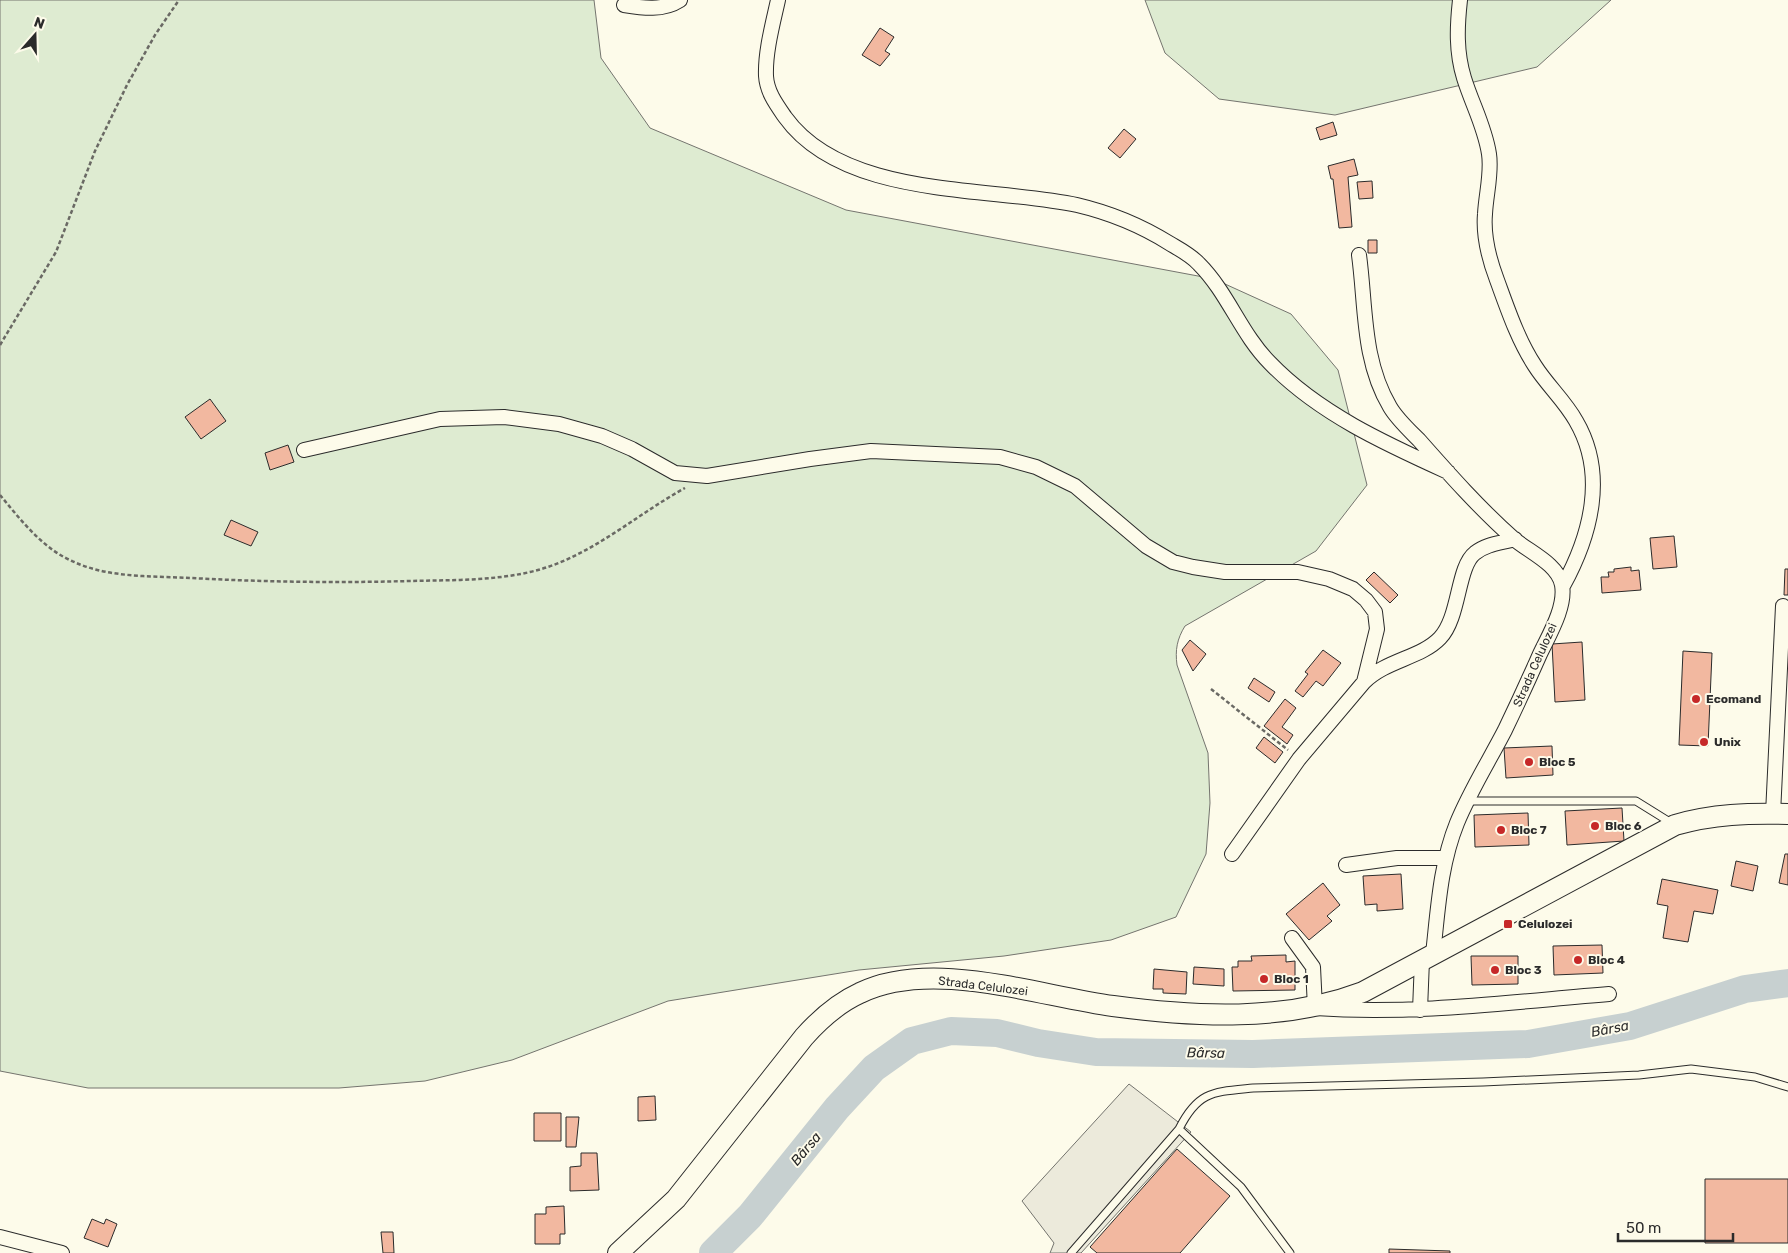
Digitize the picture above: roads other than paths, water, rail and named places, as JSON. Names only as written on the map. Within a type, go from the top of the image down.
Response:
[{"type":"street","points":[[624,5],[648,9],[674,4],[680,0]]},
{"type":"street","points":[[778,0],[766,77],[772,99],[791,126],[812,144],[841,161],[880,177],[926,188],[977,191],[1079,206],[1118,216],[1146,228],[1198,263],[1224,295],[1246,335],[1270,364],[1302,391],[1370,435],[1448,472]]},
{"type":"street","points":[[1460,0],[1457,27],[1458,54],[1464,79],[1486,134],[1489,157],[1484,216],[1487,248],[1518,337],[1535,367],[1576,420],[1586,442],[1592,473],[1593,506],[1574,565],[1562,586]]},
{"type":"street","points":[[1359,254],[1364,322],[1370,360],[1381,390],[1391,409],[1448,472],[1515,540],[1558,573],[1562,586]]},
{"type":"street","points":[[304,450],[440,419],[504,417],[559,424],[602,436],[632,449],[675,473],[707,476],[810,458],[871,451],[1000,457],[1036,467],[1075,486],[1146,546],[1173,562],[1193,568],[1225,572],[1298,572],[1329,579],[1353,589],[1366,600],[1375,612],[1377,629],[1364,682]]},
{"type":"street","points":[[1232,854],[1299,759],[1364,682],[1395,661],[1432,645],[1441,637],[1448,628],[1454,613],[1464,574],[1473,554],[1485,547],[1515,540]]},
{"type":"street","name":"Strada Celulozei","points":[[1420,1010],[1427,957],[1446,858],[1457,822],[1505,730],[1552,627],[1561,604],[1562,586]]},
{"type":"street","points":[[1781,814],[1783,606]]},
{"type":"street","name":"Strada Celulozei","points":[[1314,1008],[1363,992],[1675,826],[1703,817],[1728,814],[1781,814]]},
{"type":"street","points":[[1346,865],[1398,858],[1446,858]]},
{"type":"street","points":[[1292,938],[1313,967],[1314,1008]]},
{"type":"street","name":"Strada Celulozei","points":[[618,1253],[688,1185],[819,1020],[861,992],[885,985],[914,980],[947,980],[1113,1006],[1182,1013],[1240,1014],[1314,1008],[1364,1011],[1420,1010],[1609,994]]},
{"type":"street","points":[[0,1237],[62,1253]]},
{"type":"lane","points":[[1468,801],[1636,801],[1675,826]]},
{"type":"lane","points":[[1071,1253],[1178,1129],[1188,1110],[1200,1098],[1222,1091],[1253,1088],[1493,1082],[1639,1075],[1691,1069],[1756,1077],[1788,1087]]},
{"type":"lane","points":[[1178,1129],[1241,1187],[1290,1253]]},
{"type":"waterway","name":"Bârsa","points":[[713,1253],[750,1216],[837,1108],[874,1068],[912,1041],[951,1031],[997,1033],[1038,1043],[1096,1052],[1253,1054],[1528,1044],[1630,1026],[1745,989],[1788,983]]},
{"type":"place","name":"Ecomand","points":[[1696,699]]},
{"type":"place","name":"Unix","points":[[1704,742]]},
{"type":"place","name":"Bloc 5","points":[[1529,762]]},
{"type":"place","name":"Bloc 6","points":[[1595,826]]},
{"type":"place","name":"Bloc 7","points":[[1501,830]]},
{"type":"place","name":"Celulozei","points":[[1508,924]]},
{"type":"place","name":"Bloc 4","points":[[1578,960]]},
{"type":"place","name":"Bloc 3","points":[[1495,970]]},
{"type":"place","name":"Bloc 1","points":[[1264,979]]}]
